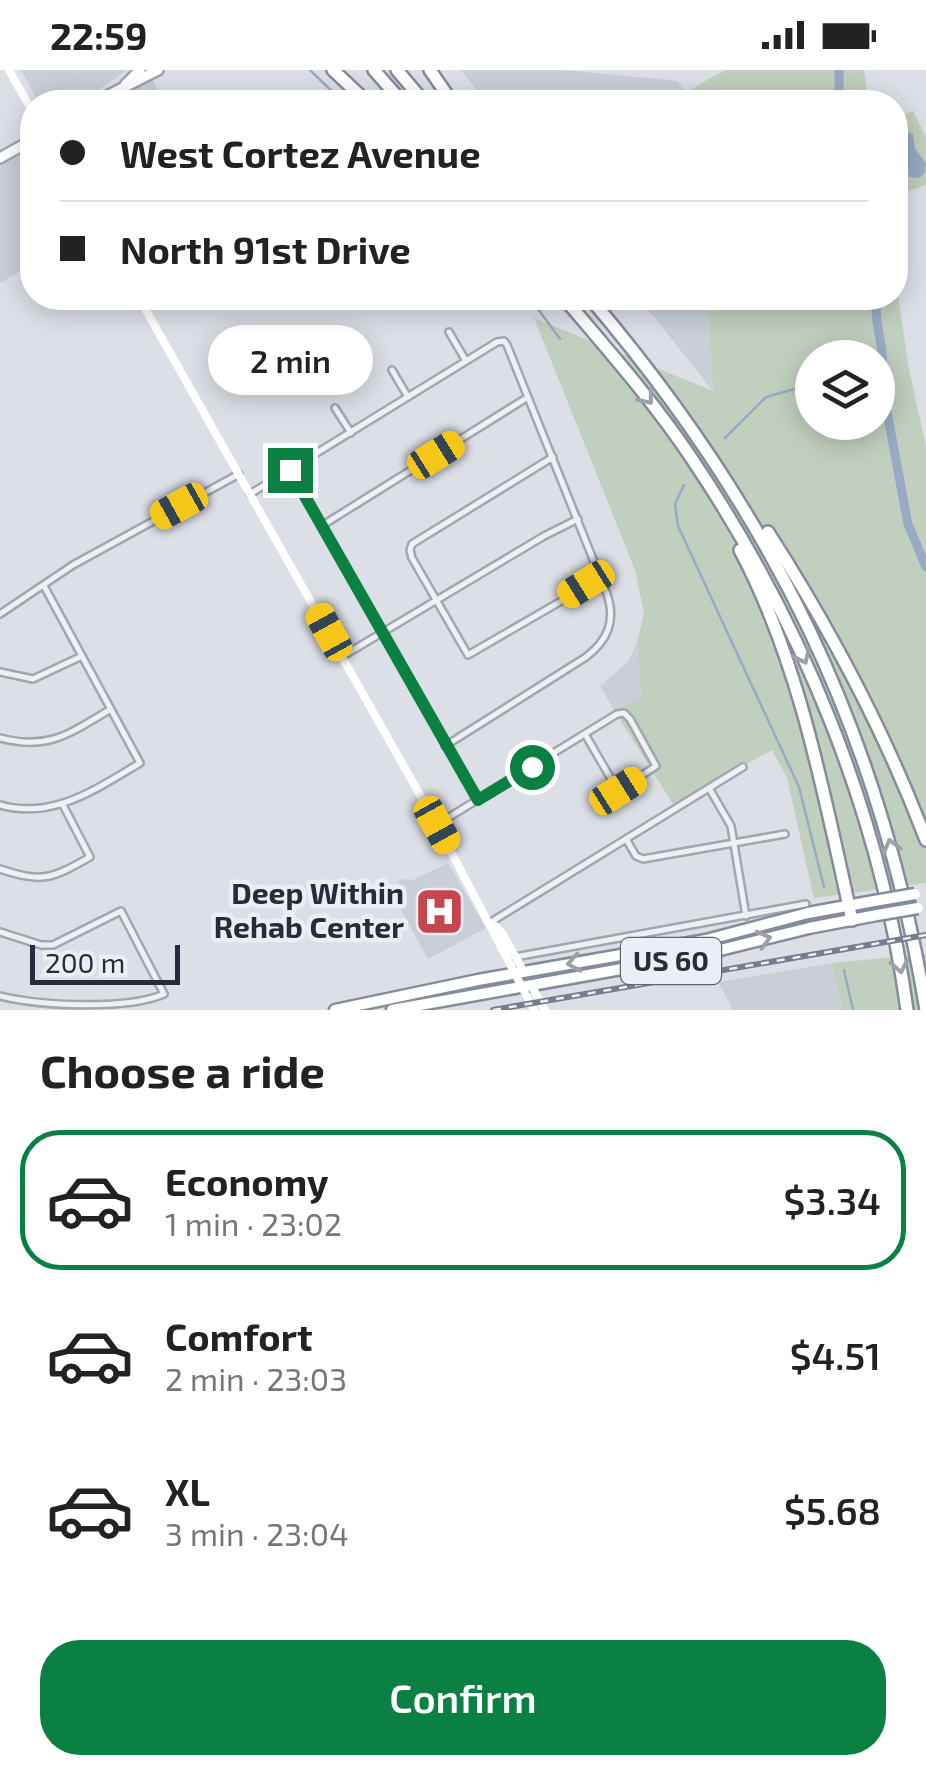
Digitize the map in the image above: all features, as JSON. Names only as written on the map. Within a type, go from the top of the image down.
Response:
[{"type":"highway","points":[[334,70],[354,90]]},
{"type":"highway","points":[[374,70],[392,90]]},
{"type":"highway","points":[[397,70],[414,90]]},
{"type":"highway","points":[[572,310],[625,370],[691,457],[782,611],[840,746],[874,852],[907,1010]]},
{"type":"highway","points":[[603,310],[630,339],[739,500],[803,612],[864,758],[901,882],[926,1010]]},
{"type":"highway","points":[[739,500],[757,515],[852,675],[888,746],[926,840]]},
{"type":"highway","points":[[724,509],[730,532],[769,612],[794,679],[852,920]]},
{"type":"highway","name":"US 60","points":[[335,1010],[706,940],[808,913],[920,893]]},
{"type":"highway","name":"US 60","points":[[392,1010],[700,955],[922,907]]},
{"type":"main road","points":[[115,90],[140,70]]},
{"type":"main road","points":[[125,84],[138,82],[158,70]]},
{"type":"main road","points":[[145,310],[526,986],[544,1010]]},
{"type":"main road","points":[[490,922],[502,933],[519,973]]},
{"type":"main road","points":[[526,986],[534,1010]]},
{"type":"street","points":[[449,332],[466,361]]},
{"type":"street","points":[[250,494],[504,341],[601,578],[610,603],[611,622],[607,635],[586,657],[445,746]]},
{"type":"street","points":[[392,370],[408,397]]},
{"type":"street","points":[[322,526],[528,398]]},
{"type":"street","points":[[335,408],[351,433]]},
{"type":"street","points":[[553,457],[412,544],[410,550],[468,655],[601,578]]},
{"type":"street","points":[[290,470],[478,800]]},
{"type":"street","points":[[0,614],[79,561],[239,474]]},
{"type":"street","points":[[343,656],[578,519]]},
{"type":"street","points":[[0,805],[31,811],[63,804],[140,763],[44,586]]},
{"type":"street","points":[[0,672],[33,679],[82,656]]},
{"type":"street","points":[[0,738],[46,743],[112,710]]},
{"type":"street","points":[[437,825],[616,714],[624,713],[656,766],[618,791],[585,734]]},
{"type":"street","points":[[490,922],[743,767]]},
{"type":"street","points":[[709,788],[731,826],[746,916]]},
{"type":"street","points":[[0,870],[45,880],[90,857],[63,804]]},
{"type":"street","points":[[626,839],[636,856],[643,859],[785,834]]},
{"type":"street","points":[[515,956],[806,904]]},
{"type":"street","points":[[0,932],[40,944],[54,944],[120,911],[164,994],[130,1003],[90,1006],[41,1004],[0,996]]},
{"type":"street","points":[[634,936],[637,952]]},
{"type":"shaded area","points":[[21,70],[127,70],[98,90],[32,90]]},
{"type":"shaded area","points":[[461,70],[564,70],[678,81],[683,90],[477,90]]},
{"type":"shaded area","points":[[151,78],[158,90],[133,90]]},
{"type":"shaded area","points":[[20,155],[20,271],[0,283],[0,166]]},
{"type":"shaded area","points":[[649,310],[708,310],[713,391]]},
{"type":"shaded area","points":[[637,643],[641,699],[614,710],[600,686],[628,662]]},
{"type":"shaded area","name":"Deep Within Rehab Center","points":[[448,863],[486,928],[428,959],[393,895],[400,879],[413,880]]},
{"type":"shaded area","points":[[832,963],[843,1010],[733,1010],[718,982]]},
{"type":"green space","points":[[725,70],[864,70],[866,90],[690,90]]},
{"type":"green space","points":[[913,111],[926,137],[926,185],[908,191],[908,113]]},
{"type":"green space","points":[[708,310],[900,310],[926,447],[926,883],[814,898],[787,778],[772,750],[673,804],[614,710],[641,699],[637,643],[644,613],[635,570],[534,318],[713,391]]},
{"type":"green space","points":[[926,954],[926,1010],[843,1010],[832,963]]},
{"type":"water","points":[[908,132],[913,134],[915,149],[926,163],[925,173],[919,178],[910,177]]},
{"type":"waterway","points":[[310,70],[331,90]]},
{"type":"waterway","points":[[839,70],[839,90]]},
{"type":"waterway","points":[[539,310],[560,339]]},
{"type":"waterway","points":[[877,310],[881,380],[908,524],[926,567]]},
{"type":"waterway","points":[[725,438],[766,397],[795,389]]},
{"type":"waterway","points":[[684,485],[675,504],[678,526],[799,787],[824,887]]},
{"type":"waterway","points":[[844,970],[853,1010]]},
{"type":"railway","points":[[493,1010],[926,935]]},
{"type":"place","name":"Deep Within Rehab Center","points":[[439,911]]},
{"type":"route","points":[[290,470],[478,800],[532,767]]}]
